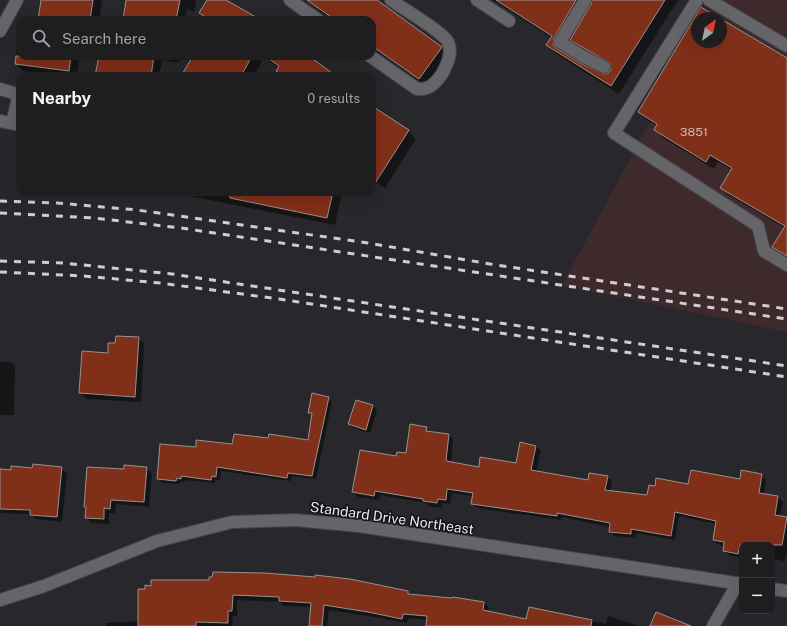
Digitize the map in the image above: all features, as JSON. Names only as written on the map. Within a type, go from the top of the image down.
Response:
[{"type":"street","points":[[0,31],[17,0]]},
{"type":"street","points":[[290,0],[312,16]]},
{"type":"street","points":[[376,60],[417,89],[425,90],[436,83],[446,67],[450,52],[448,42],[439,33],[391,0]]},
{"type":"street","points":[[477,0],[509,22]]},
{"type":"street","points":[[585,0],[560,42],[604,67]]},
{"type":"street","points":[[697,0],[614,133],[758,226],[764,251],[787,265]]},
{"type":"street","points":[[709,0],[787,46]]},
{"type":"street","points":[[0,89],[16,93]]},
{"type":"street","points":[[11,123],[16,105]]},
{"type":"street","name":"Standard Drive Northeast","points":[[0,600],[44,586],[157,541],[232,522],[295,520],[359,526],[739,583]]},
{"type":"street","points":[[712,626],[739,585]]},
{"type":"street","points":[[775,589],[787,591]]},
{"type":"shaded area","points":[[716,0],[787,0],[787,332],[562,285],[691,46],[691,48],[727,48],[727,12],[709,12]]},
{"type":"building","points":[[41,0],[93,0],[91,16],[39,16]]},
{"type":"building","points":[[126,0],[180,0],[177,16],[124,16]]},
{"type":"building","points":[[207,0],[226,0],[254,16],[204,16],[199,13]]},
{"type":"building","points":[[307,0],[377,0],[442,47],[419,79],[376,49],[376,16],[329,16]]},
{"type":"building","points":[[496,0],[576,0],[554,38],[553,45],[580,63],[604,74],[611,70],[610,63],[570,40],[592,0],[665,0],[611,86],[546,45],[552,36]]},
{"type":"building","points":[[701,7],[709,12],[698,12]]},
{"type":"building","points":[[727,23],[787,58],[787,256],[772,247],[785,226],[720,188],[732,168],[710,155],[706,162],[654,130],[657,124],[638,112],[691,24],[691,48],[727,48]]},
{"type":"building","points":[[16,56],[16,60],[70,60],[69,71],[15,64]]},
{"type":"building","points":[[98,60],[153,60],[152,72],[96,72]]},
{"type":"building","points":[[191,60],[250,60],[243,72],[183,72]]},
{"type":"building","points":[[271,60],[314,60],[331,72],[277,72],[276,71],[279,66]]},
{"type":"building","points":[[376,109],[409,130],[376,182]]},
{"type":"building","points":[[230,196],[332,196],[327,218],[230,198]]},
{"type":"building","points":[[116,336],[139,337],[135,397],[79,393],[82,351],[108,353],[108,343],[115,343]]},
{"type":"building","points":[[312,393],[329,397],[312,476],[288,473],[287,478],[217,467],[216,477],[212,476],[211,480],[181,476],[181,479],[177,478],[176,481],[157,479],[160,444],[196,447],[196,440],[232,444],[234,434],[268,438],[269,434],[308,440],[312,413],[308,413]]},
{"type":"building","points":[[356,400],[373,405],[366,430],[348,424]]},
{"type":"building","points":[[410,424],[427,427],[426,431],[449,434],[446,461],[479,467],[480,457],[516,463],[520,442],[536,446],[531,470],[588,480],[589,473],[608,476],[605,490],[647,495],[649,485],[655,486],[656,478],[688,484],[691,470],[740,479],[741,470],[762,474],[759,493],[778,496],[775,515],[787,517],[782,545],[775,545],[775,542],[739,542],[738,554],[723,551],[724,542],[713,540],[716,521],[675,512],[671,536],[631,529],[631,534],[609,532],[610,523],[557,513],[557,516],[471,504],[473,493],[447,489],[446,500],[438,499],[437,503],[423,501],[423,499],[375,491],[374,496],[352,492],[360,450],[396,456],[397,452],[406,453]]},
{"type":"building","points":[[33,464],[62,467],[57,517],[30,515],[30,510],[0,509],[0,469],[11,470],[11,466],[32,468]]},
{"type":"building","points":[[124,465],[147,467],[144,502],[111,500],[110,509],[104,508],[104,519],[85,518],[86,507],[84,507],[87,467],[124,469]]},
{"type":"building","points":[[213,572],[265,573],[315,577],[315,575],[350,579],[408,591],[408,594],[453,597],[484,602],[483,610],[526,619],[529,607],[592,620],[591,626],[426,626],[427,616],[403,614],[402,619],[324,605],[322,626],[309,626],[311,603],[279,601],[279,597],[233,595],[232,611],[228,611],[228,623],[196,622],[196,626],[138,626],[138,589],[145,589],[145,585],[151,586],[151,580],[209,580],[209,577],[212,577]]},
{"type":"building","points":[[656,612],[691,626],[650,626]]},
{"type":"railway","points":[[0,201],[58,203],[137,210],[368,243],[490,264],[787,309]]},
{"type":"railway","points":[[0,213],[94,218],[181,228],[787,319]]},
{"type":"railway","points":[[0,261],[63,263],[172,274],[787,366]]},
{"type":"railway","points":[[0,272],[83,276],[160,283],[279,299],[787,377]]}]
